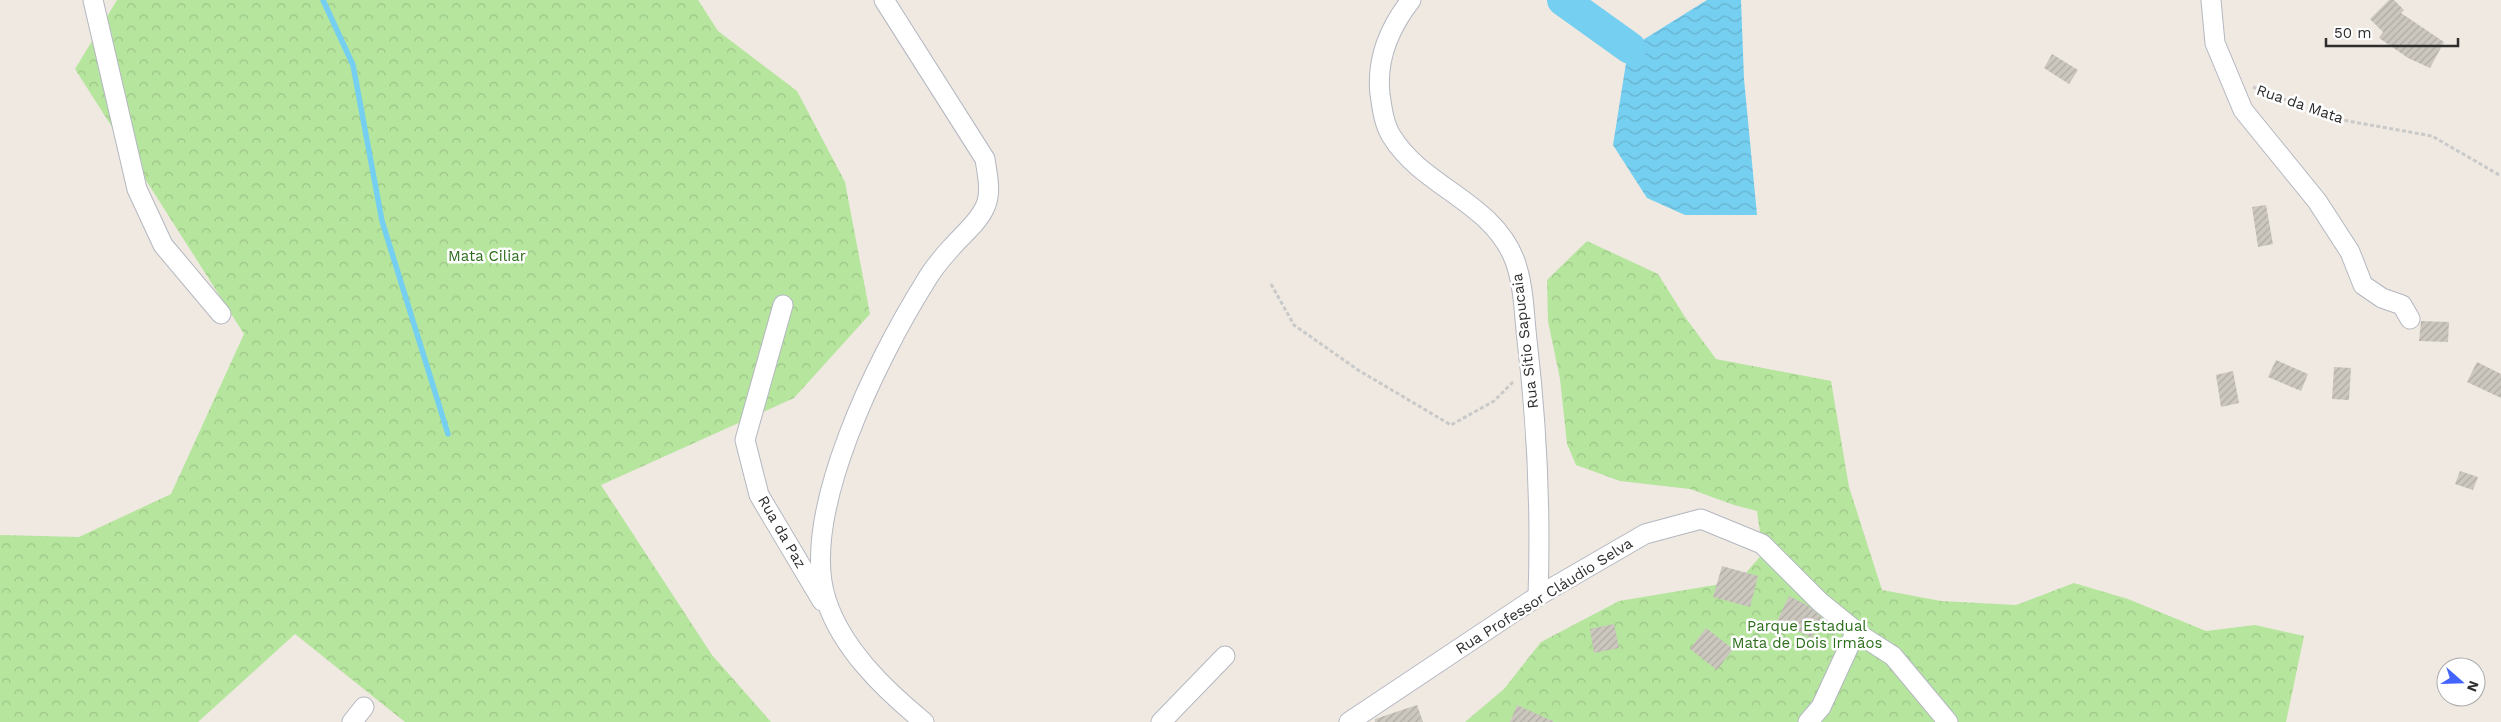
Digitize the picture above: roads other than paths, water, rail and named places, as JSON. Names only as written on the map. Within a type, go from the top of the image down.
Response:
[{"type":"street","points":[[93,0],[137,189],[163,245],[221,314]]},
{"type":"street","points":[[884,0],[984,159],[989,185],[986,207],[924,283],[879,366],[848,436],[830,496],[823,533],[821,564],[826,599],[843,636],[905,707],[924,722]]},
{"type":"street","name":"Rua Sítio Sapucaia","points":[[1411,0],[1395,20],[1383,51],[1378,80],[1382,110],[1390,136],[1410,161],[1489,220],[1504,239],[1515,260],[1520,279],[1530,364],[1539,483],[1538,596]]},
{"type":"street","points":[[2211,0],[2215,43],[2243,110],[2317,201],[2350,252],[2363,285],[2382,298],[2402,305],[2410,319]]},
{"type":"street","name":"Rua da Paz","points":[[782,305],[745,440],[759,495],[843,636]]},
{"type":"street","name":"Rua Professor Cláudio Selva","points":[[1349,722],[1538,596],[1645,534],[1701,519],[1762,544],[1820,602],[1856,631],[1893,656],[1948,722]]},
{"type":"street","points":[[1808,722],[1821,707],[1856,631]]},
{"type":"street","points":[[1161,722],[1225,656]]},
{"type":"street","points":[[352,722],[364,707]]},
{"type":"water","points":[[1707,0],[1741,0],[1744,79],[1757,215],[1685,215],[1647,198],[1613,145],[1630,48]]},
{"type":"waterway","points":[[323,0],[353,65],[382,221],[448,434]]},
{"type":"waterway","points":[[1563,0],[1630,48]]},
{"type":"park label","name":"Mata Ciliar","points":[[487,256]]},
{"type":"park label","name":"Parque Estadual Mata de Dois Irmãos","points":[[1807,634]]}]
